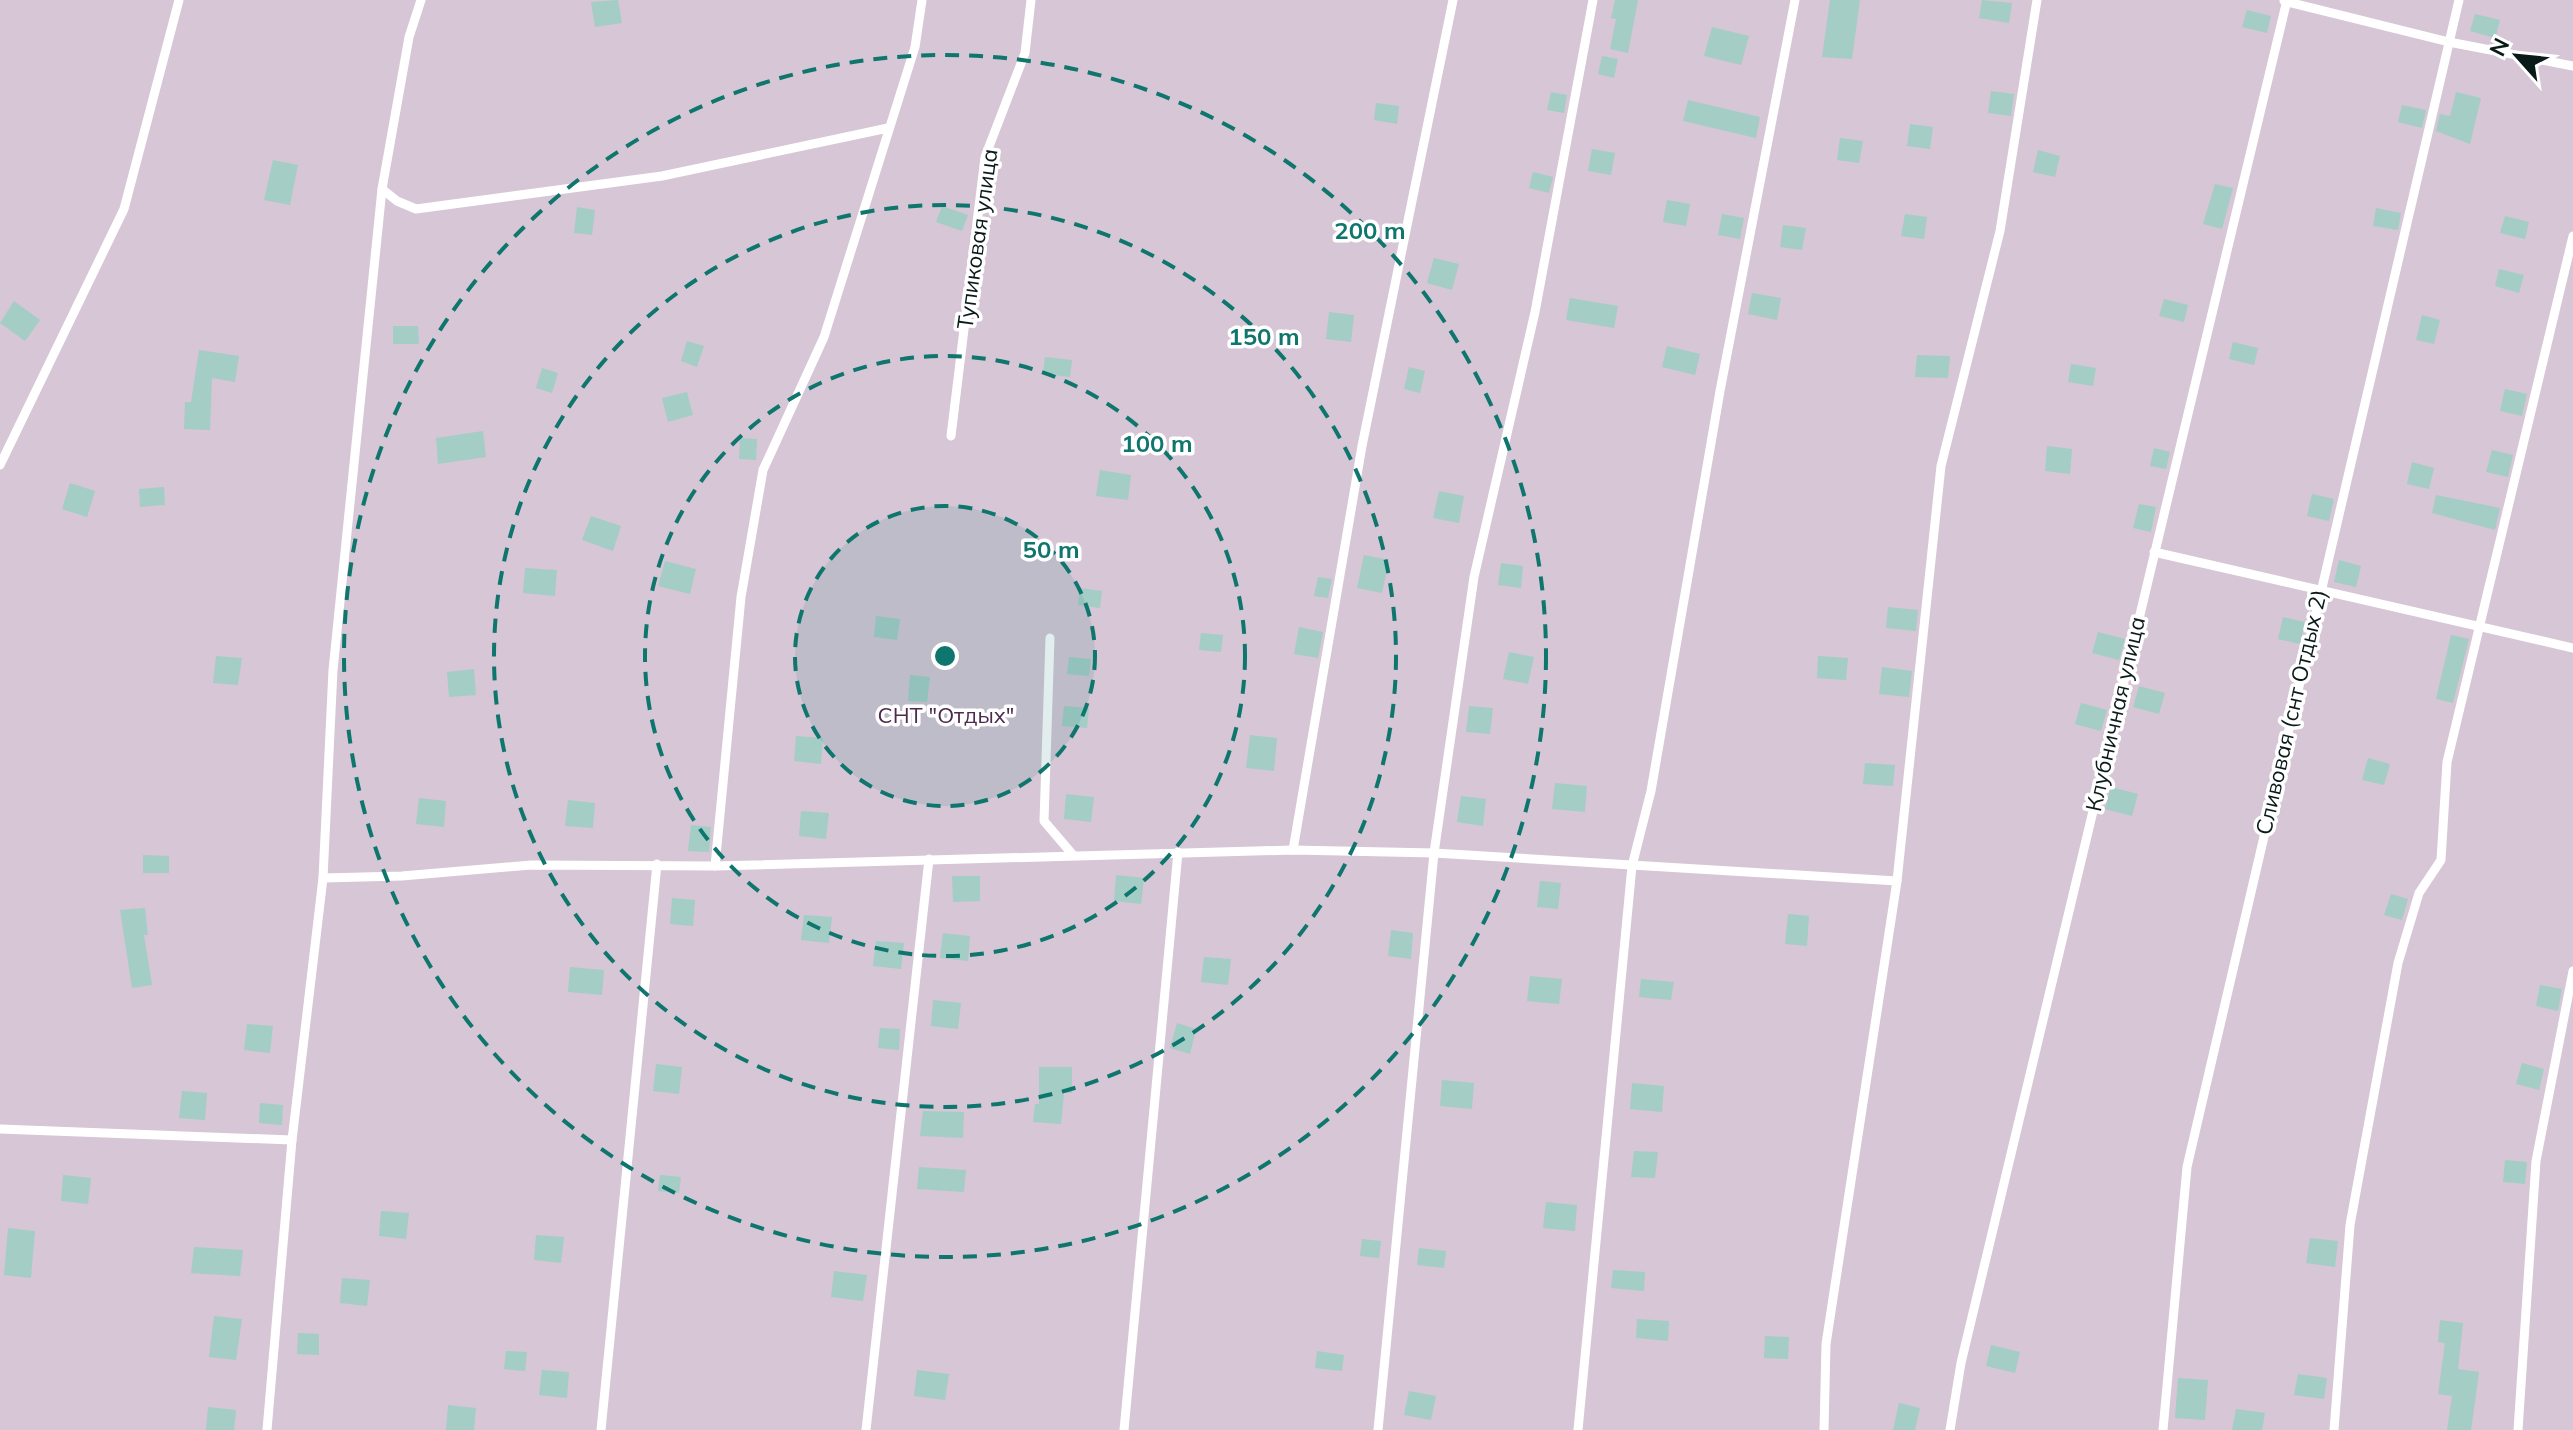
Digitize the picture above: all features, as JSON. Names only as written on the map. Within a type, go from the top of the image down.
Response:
[{"type":"lane","points":[[0,465],[124,209],[179,0]]},
{"type":"lane","points":[[267,1430],[292,1140],[323,878],[333,670],[382,189],[409,37],[421,0]]},
{"type":"lane","points":[[715,866],[741,597],[763,470],[824,337],[915,47],[922,0]]},
{"type":"lane","name":"Тупиковая улица","points":[[951,436],[985,157],[1025,53],[1031,0]]},
{"type":"lane","points":[[1293,850],[1362,446],[1453,0]]},
{"type":"lane","points":[[1378,1430],[1434,853],[1474,577],[1535,312],[1593,0]]},
{"type":"lane","points":[[1578,1430],[1632,866],[1651,791],[1720,391],[1795,0]]},
{"type":"lane","points":[[1824,1430],[1826,1344],[1897,881],[1941,466],[2000,231],[2037,0]]},
{"type":"lane","points":[[2285,0],[2449,42],[2573,66]]},
{"type":"lane","name":"Клубничная улица","points":[[1950,1430],[1961,1363],[2285,0]]},
{"type":"lane","name":"Сливовая (снт Отдых 2)","points":[[2163,1430],[2187,1167],[2459,0]]},
{"type":"lane","points":[[382,189],[397,201],[416,209],[662,176],[888,128]]},
{"type":"lane","points":[[2334,1430],[2350,1225],[2395,978],[2419,893],[2441,860],[2447,762],[2482,629],[2573,236]]},
{"type":"lane","points":[[2154,552],[2573,648]]},
{"type":"lane","points":[[1050,638],[1044,821],[1073,855]]},
{"type":"lane","points":[[323,878],[531,865],[715,866],[1293,850],[1434,853],[1897,881]]},
{"type":"lane","points":[[1124,1430],[1178,852]]},
{"type":"lane","points":[[866,1430],[929,859]]},
{"type":"lane","points":[[601,1430],[657,864]]},
{"type":"lane","points":[[2518,1430],[2536,1161],[2573,971]]},
{"type":"lane","points":[[0,1129],[292,1140]]},
{"type":"green space","name":"СНТ \"Отдых\"","points":[[0,0],[2573,0],[2573,1430],[0,1430]]},
{"type":"building","points":[[618,0],[622,23],[595,27],[591,2]]},
{"type":"building","points":[[1615,0],[1638,0],[1628,53],[1610,49],[1616,19],[1611,18]]},
{"type":"building","points":[[1830,0],[1860,0],[1852,59],[1822,57]]},
{"type":"building","points":[[1982,0],[2012,3],[2009,23],[1979,18]]},
{"type":"building","points":[[2247,10],[2271,16],[2267,33],[2242,27]]},
{"type":"building","points":[[2475,14],[2500,20],[2495,38],[2470,31]]},
{"type":"building","points":[[1712,27],[1749,36],[1741,65],[1704,56]]},
{"type":"building","points":[[1602,56],[1618,59],[1614,78],[1598,74]]},
{"type":"building","points":[[1991,91],[2014,94],[2011,116],[1988,113]]},
{"type":"building","points":[[1551,92],[1567,95],[1564,113],[1547,110]]},
{"type":"building","points":[[2456,92],[2481,98],[2470,144],[2436,131],[2440,114],[2450,116]]},
{"type":"building","points":[[1688,100],[1760,117],[1756,138],[1683,121]]},
{"type":"building","points":[[1376,103],[1399,106],[1397,124],[1374,120]]},
{"type":"building","points":[[2402,105],[2426,110],[2422,128],[2398,122]]},
{"type":"building","points":[[1910,124],[1933,127],[1930,149],[1907,146]]},
{"type":"building","points":[[1840,138],[1863,141],[1859,163],[1837,160]]},
{"type":"building","points":[[1592,149],[1615,153],[1611,175],[1588,171]]},
{"type":"building","points":[[2038,150],[2060,156],[2055,177],[2033,172]]},
{"type":"building","points":[[273,160],[298,165],[290,205],[264,200]]},
{"type":"building","points":[[1533,172],[1553,177],[1549,193],[1529,188]]},
{"type":"building","points":[[2215,184],[2233,188],[2222,229],[2203,224]]},
{"type":"building","points":[[1667,200],[1690,204],[1686,226],[1663,222]]},
{"type":"building","points":[[942,206],[968,215],[962,231],[936,222]]},
{"type":"building","points":[[577,207],[595,210],[592,235],[574,233]]},
{"type":"building","points":[[2376,208],[2401,213],[2398,230],[2373,226]]},
{"type":"building","points":[[1722,214],[1744,218],[1740,239],[1718,235]]},
{"type":"building","points":[[1905,214],[1927,217],[1924,239],[1901,236]]},
{"type":"building","points":[[2505,216],[2529,222],[2525,239],[2500,233]]},
{"type":"building","points":[[1783,225],[1806,228],[1802,250],[1780,247]]},
{"type":"building","points":[[1434,258],[1459,264],[1452,290],[1427,283]]},
{"type":"building","points":[[2499,269],[2524,275],[2519,293],[2495,286]]},
{"type":"building","points":[[1752,293],[1781,298],[1777,320],[1748,314]]},
{"type":"building","points":[[1570,298],[1618,306],[1614,328],[1566,320]]},
{"type":"building","points":[[2164,299],[2188,305],[2184,322],[2159,316]]},
{"type":"building","points":[[14,301],[40,320],[25,341],[0,323]]},
{"type":"building","points":[[1329,312],[1354,315],[1351,342],[1326,339]]},
{"type":"building","points":[[2422,315],[2440,320],[2434,344],[2416,340]]},
{"type":"building","points":[[393,326],[418,326],[419,344],[393,344]]},
{"type":"building","points":[[687,341],[704,346],[697,367],[681,361]]},
{"type":"building","points":[[2233,342],[2258,348],[2254,365],[2229,359]]},
{"type":"building","points":[[1667,346],[1700,354],[1695,375],[1662,367]]},
{"type":"building","points":[[199,350],[239,356],[235,382],[212,378],[210,430],[184,429],[185,402],[191,402]]},
{"type":"building","points":[[1917,355],[1950,356],[1948,378],[1915,377]]},
{"type":"building","points":[[1045,357],[1072,360],[1070,377],[1043,374]]},
{"type":"building","points":[[2071,364],[2096,368],[2093,386],[2068,382]]},
{"type":"building","points":[[1409,367],[1425,371],[1420,393],[1404,389]]},
{"type":"building","points":[[542,368],[558,373],[552,393],[536,388]]},
{"type":"building","points":[[2505,389],[2527,394],[2522,416],[2500,411]]},
{"type":"building","points":[[687,392],[693,415],[668,422],[662,398]]},
{"type":"building","points":[[483,431],[486,457],[438,464],[436,438]]},
{"type":"building","points":[[740,438],[757,439],[756,460],[739,459]]},
{"type":"building","points":[[2047,446],[2072,449],[2070,474],[2045,471]]},
{"type":"building","points":[[2154,448],[2170,452],[2166,469],[2150,466]]},
{"type":"building","points":[[2492,450],[2513,455],[2508,477],[2486,472]]},
{"type":"building","points":[[2412,462],[2434,468],[2429,489],[2407,484]]},
{"type":"building","points":[[1100,470],[1131,475],[1128,500],[1096,496]]},
{"type":"building","points":[[70,483],[95,491],[87,517],[62,509]]},
{"type":"building","points":[[164,487],[165,505],[140,507],[139,489]]},
{"type":"building","points":[[1439,491],[1464,496],[1459,523],[1433,518]]},
{"type":"building","points":[[2312,494],[2334,499],[2329,521],[2307,516]]},
{"type":"building","points":[[2436,495],[2500,508],[2495,530],[2432,513]]},
{"type":"building","points":[[2139,504],[2156,507],[2151,532],[2133,528]]},
{"type":"building","points":[[591,516],[621,526],[613,551],[582,540]]},
{"type":"building","points":[[1364,555],[1389,560],[1382,593],[1357,588]]},
{"type":"building","points":[[2339,560],[2361,566],[2356,587],[2334,582]]},
{"type":"building","points":[[665,561],[696,569],[690,594],[658,586]]},
{"type":"building","points":[[1501,563],[1523,566],[1521,588],[1498,585]]},
{"type":"building","points":[[525,568],[557,570],[555,596],[523,593]]},
{"type":"building","points":[[1318,577],[1332,579],[1328,598],[1314,596]]},
{"type":"building","points":[[1080,588],[1102,591],[1100,608],[1078,605]]},
{"type":"building","points":[[1888,607],[1918,610],[1916,631],[1886,628]]},
{"type":"building","points":[[876,616],[900,619],[897,640],[874,637]]},
{"type":"building","points":[[2283,617],[2305,622],[2300,644],[2278,639]]},
{"type":"building","points":[[1299,627],[1323,632],[1318,658],[1294,654]]},
{"type":"building","points":[[2098,632],[2125,639],[2119,660],[2092,653]]},
{"type":"building","points":[[1201,633],[1223,635],[1221,652],[1199,650]]},
{"type":"building","points":[[2451,635],[2469,639],[2453,703],[2436,699]]},
{"type":"building","points":[[1509,652],[1534,657],[1528,684],[1503,679]]},
{"type":"building","points":[[216,656],[242,658],[238,685],[213,683]]},
{"type":"building","points":[[1818,656],[1848,658],[1846,680],[1817,678]]},
{"type":"building","points":[[1069,657],[1091,659],[1089,676],[1067,674]]},
{"type":"building","points":[[1882,667],[1912,671],[1909,697],[1879,694]]},
{"type":"building","points":[[474,669],[476,695],[449,697],[447,672]]},
{"type":"building","points":[[910,675],[930,677],[927,702],[908,701]]},
{"type":"building","points":[[2139,686],[2165,693],[2159,714],[2133,707]]},
{"type":"building","points":[[2081,703],[2107,710],[2101,731],[2075,724]]},
{"type":"building","points":[[1064,706],[1089,708],[1087,728],[1062,726]]},
{"type":"building","points":[[1469,706],[1493,708],[1490,734],[1466,732]]},
{"type":"building","points":[[1250,735],[1277,738],[1274,771],[1246,768]]},
{"type":"building","points":[[796,736],[823,738],[821,764],[794,761]]},
{"type":"building","points":[[2368,758],[2390,764],[2384,785],[2362,780]]},
{"type":"building","points":[[1865,763],[1895,765],[1893,786],[1863,784]]},
{"type":"building","points":[[1555,783],[1587,786],[1585,812],[1552,809]]},
{"type":"building","points":[[2111,787],[2138,794],[2132,816],[2105,809]]},
{"type":"building","points":[[1066,794],[1094,797],[1091,822],[1064,819]]},
{"type":"building","points":[[1461,796],[1486,799],[1483,826],[1457,822]]},
{"type":"building","points":[[419,798],[446,801],[444,827],[416,824]]},
{"type":"building","points":[[568,800],[595,803],[593,828],[565,826]]},
{"type":"building","points":[[801,811],[829,813],[826,839],[799,836]]},
{"type":"building","points":[[691,825],[711,827],[709,852],[688,851]]},
{"type":"building","points":[[143,855],[169,856],[169,873],[143,873]]},
{"type":"building","points":[[1116,875],[1144,878],[1141,904],[1114,901]]},
{"type":"building","points":[[952,876],[980,876],[980,901],[953,902]]},
{"type":"building","points":[[1540,881],[1561,883],[1558,909],[1537,907]]},
{"type":"building","points":[[2391,894],[2408,899],[2402,920],[2384,915]]},
{"type":"building","points":[[672,898],[695,900],[693,926],[670,924]]},
{"type":"building","points":[[145,908],[148,935],[144,935],[152,985],[132,988],[120,910]]},
{"type":"building","points":[[1788,914],[1809,916],[1807,946],[1785,944]]},
{"type":"building","points":[[804,915],[832,917],[829,943],[801,940]]},
{"type":"building","points":[[1391,930],[1413,933],[1411,959],[1388,956]]},
{"type":"building","points":[[943,933],[970,936],[968,961],[940,958]]},
{"type":"building","points":[[876,941],[904,943],[901,969],[873,966]]},
{"type":"building","points":[[1204,957],[1231,959],[1228,985],[1201,982]]},
{"type":"building","points":[[570,967],[604,970],[602,995],[568,992]]},
{"type":"building","points":[[1530,976],[1562,979],[1559,1004],[1527,1001]]},
{"type":"building","points":[[1641,979],[1674,982],[1671,1000],[1639,997]]},
{"type":"building","points":[[2540,985],[2562,989],[2558,1011],[2536,1006]]},
{"type":"building","points":[[933,1000],[961,1003],[958,1029],[931,1026]]},
{"type":"building","points":[[1177,1023],[1196,1029],[1190,1054],[1170,1048]]},
{"type":"building","points":[[247,1024],[273,1026],[270,1053],[244,1050]]},
{"type":"building","points":[[880,1028],[900,1029],[899,1050],[878,1048]]},
{"type":"building","points":[[2522,1063],[2544,1069],[2539,1090],[2516,1084]]},
{"type":"building","points":[[656,1064],[682,1067],[679,1094],[653,1091]]},
{"type":"building","points":[[1039,1067],[1072,1067],[1072,1093],[1064,1093],[1061,1124],[1033,1122],[1035,1104],[1039,1104]]},
{"type":"building","points":[[1442,1080],[1474,1083],[1472,1109],[1440,1106]]},
{"type":"building","points":[[1632,1083],[1664,1086],[1662,1112],[1630,1109]]},
{"type":"building","points":[[182,1091],[207,1093],[205,1120],[179,1118]]},
{"type":"building","points":[[260,1103],[283,1105],[282,1125],[259,1123]]},
{"type":"building","points":[[923,1111],[964,1112],[963,1138],[920,1136]]},
{"type":"building","points":[[1634,1151],[1658,1152],[1655,1178],[1631,1177]]},
{"type":"building","points":[[2505,1160],[2527,1162],[2525,1184],[2503,1182]]},
{"type":"building","points":[[919,1167],[966,1170],[964,1192],[917,1189]]},
{"type":"building","points":[[63,1175],[91,1178],[88,1204],[61,1201]]},
{"type":"building","points":[[660,1175],[681,1177],[679,1193],[658,1191]]},
{"type":"building","points":[[1546,1202],[1577,1205],[1575,1231],[1543,1228]]},
{"type":"building","points":[[381,1211],[409,1213],[406,1239],[379,1236]]},
{"type":"building","points":[[8,1228],[35,1231],[31,1278],[4,1275]]},
{"type":"building","points":[[536,1235],[564,1237],[561,1263],[534,1260]]},
{"type":"building","points":[[2310,1238],[2338,1241],[2335,1267],[2306,1263]]},
{"type":"building","points":[[1362,1239],[1381,1241],[1379,1258],[1360,1256]]},
{"type":"building","points":[[194,1247],[243,1250],[240,1276],[191,1273]]},
{"type":"building","points":[[1419,1248],[1446,1251],[1444,1268],[1417,1265]]},
{"type":"building","points":[[1613,1270],[1645,1272],[1644,1291],[1611,1288]]},
{"type":"building","points":[[834,1271],[867,1275],[863,1301],[831,1297]]},
{"type":"building","points":[[342,1278],[370,1280],[367,1306],[340,1303]]},
{"type":"building","points":[[214,1316],[242,1319],[236,1360],[209,1357]]},
{"type":"building","points":[[1637,1319],[1669,1321],[1668,1341],[1636,1338]]},
{"type":"building","points":[[2440,1320],[2463,1323],[2458,1369],[2479,1372],[2471,1430],[2447,1430],[2452,1396],[2438,1394],[2445,1343],[2438,1342]]},
{"type":"building","points":[[298,1333],[319,1334],[319,1355],[297,1354]]},
{"type":"building","points":[[1765,1336],[1789,1337],[1788,1359],[1764,1358]]},
{"type":"building","points":[[1991,1345],[2020,1352],[2015,1373],[1986,1366]]},
{"type":"building","points":[[506,1351],[527,1352],[525,1371],[504,1369]]},
{"type":"building","points":[[1317,1351],[1344,1355],[1342,1371],[1315,1368]]},
{"type":"building","points":[[542,1370],[569,1372],[567,1398],[539,1395]]},
{"type":"building","points":[[917,1370],[949,1374],[945,1400],[914,1396]]},
{"type":"building","points":[[2298,1374],[2327,1378],[2324,1399],[2294,1395]]},
{"type":"building","points":[[2178,1378],[2208,1380],[2205,1420],[2175,1418]]},
{"type":"building","points":[[1409,1391],[1436,1396],[1431,1420],[1404,1415]]},
{"type":"building","points":[[1899,1403],[1920,1408],[1915,1430],[1893,1430]]},
{"type":"building","points":[[448,1405],[476,1408],[474,1430],[446,1430]]},
{"type":"building","points":[[208,1407],[236,1410],[234,1430],[206,1430]]},
{"type":"building","points":[[2236,1409],[2265,1413],[2262,1430],[2232,1430]]}]
